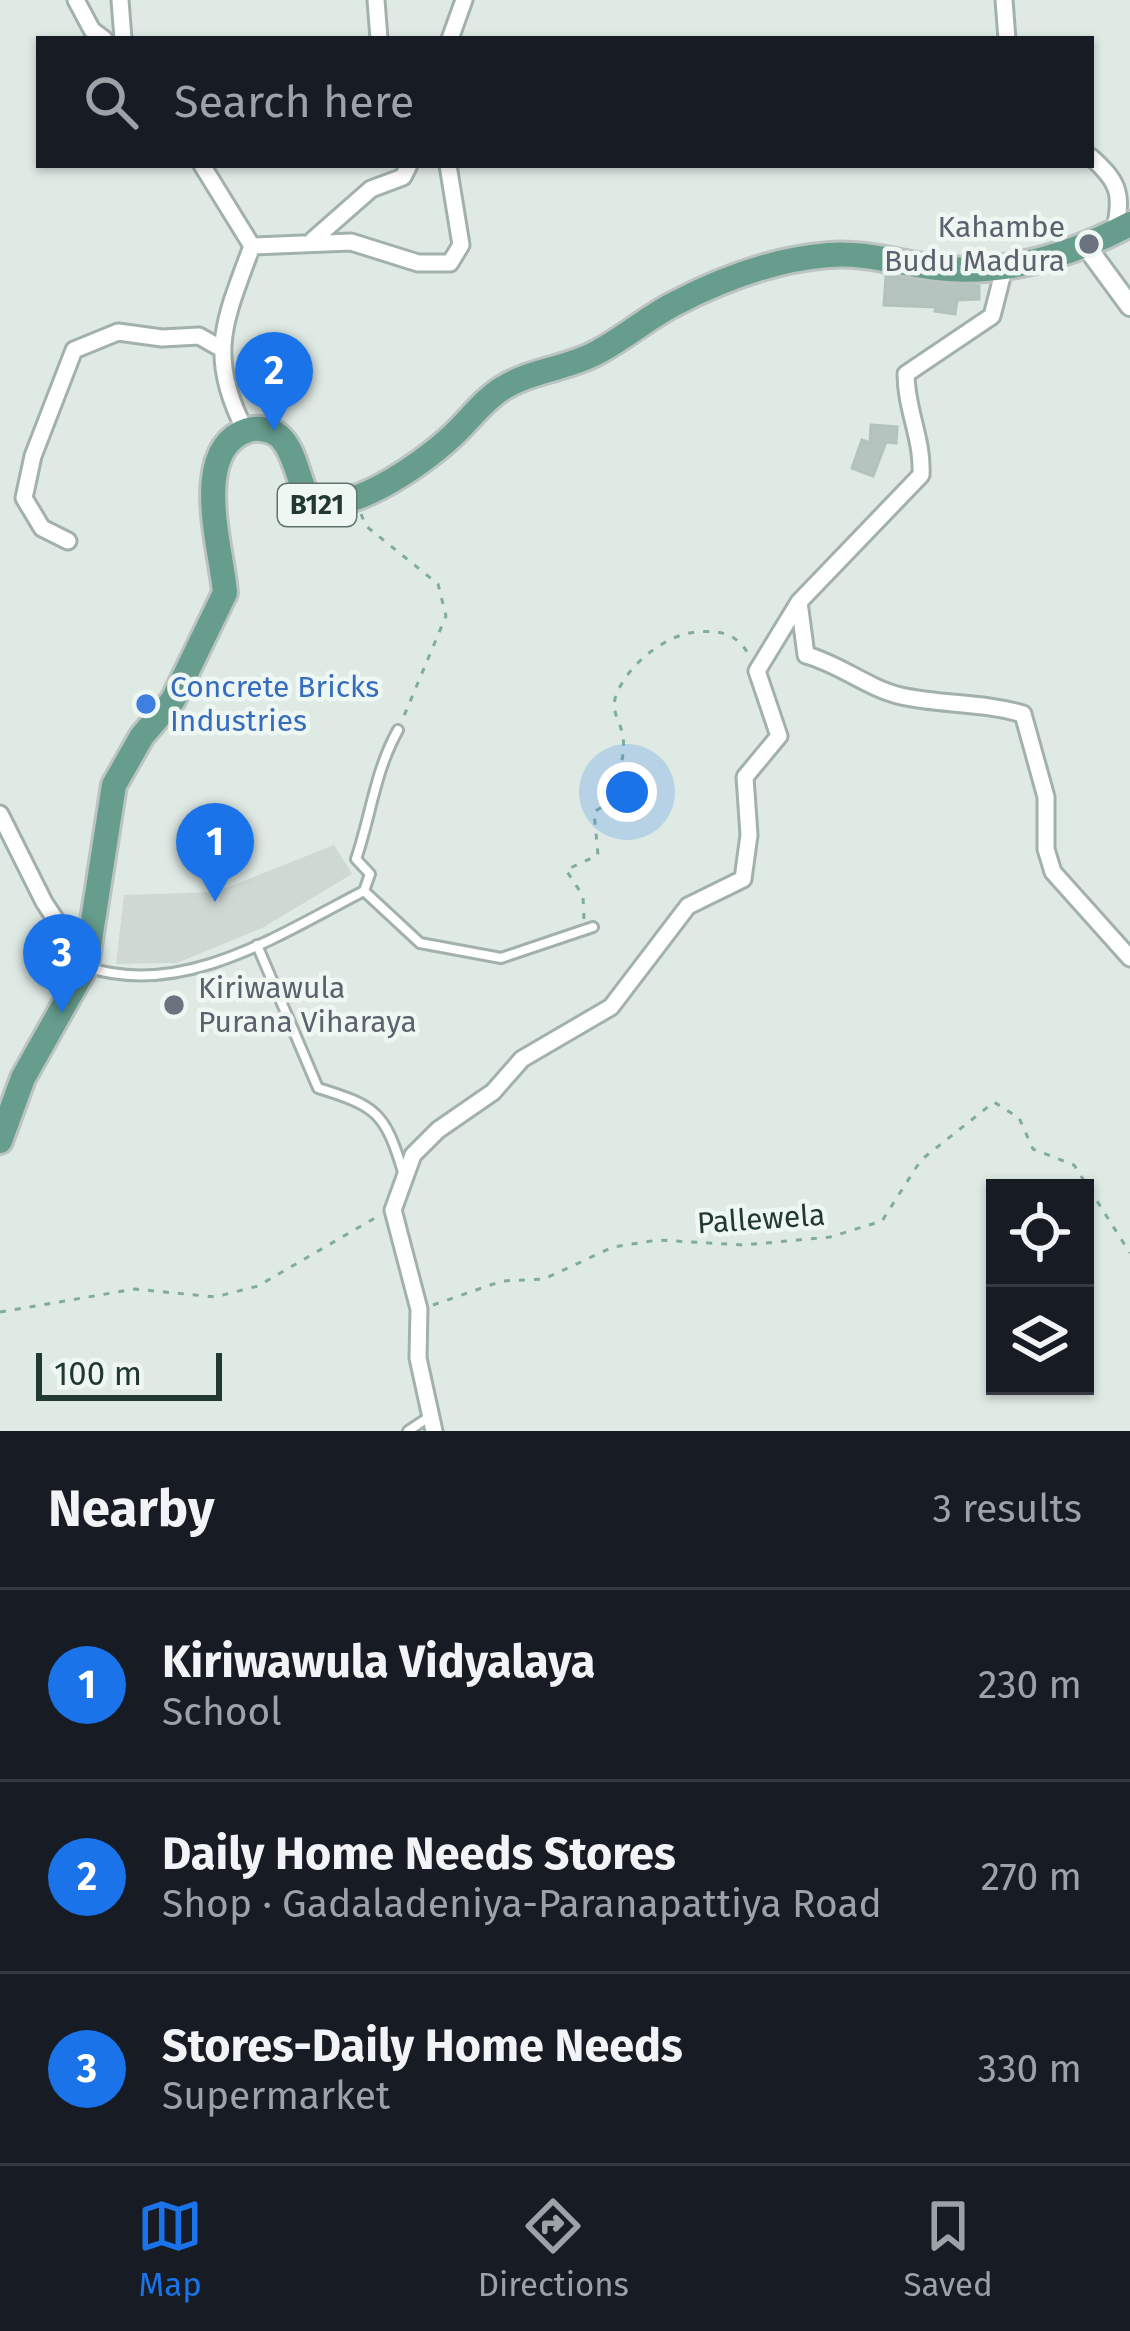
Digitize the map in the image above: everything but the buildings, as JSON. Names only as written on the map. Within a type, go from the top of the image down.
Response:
[{"type":"main road","name":"B121","points":[[245,430],[263,428],[282,438],[299,482],[318,506],[333,508],[355,500],[444,444],[496,392],[523,376],[594,355],[672,305],[746,271],[826,255],[870,255],[939,268],[1004,269],[1086,246],[1122,228]]},
{"type":"main road","points":[[0,1141],[23,1078],[86,966],[114,784],[142,736],[173,700],[221,612],[226,593],[215,475],[225,446],[245,430]]},
{"type":"street","points":[[76,0],[100,36]]},
{"type":"street","points":[[120,0],[122,36]]},
{"type":"street","points":[[376,0],[379,36]]},
{"type":"street","points":[[451,36],[464,0]]},
{"type":"street","points":[[1004,0],[1007,36]]},
{"type":"street","points":[[1094,160],[1116,179],[1122,228]]},
{"type":"street","points":[[204,168],[252,246]]},
{"type":"street","points":[[313,239],[371,189],[403,177],[408,168]]},
{"type":"street","points":[[252,246],[313,239],[351,242],[418,263],[451,263],[461,245],[448,168]]},
{"type":"street","points":[[245,430],[225,383],[222,349],[224,316],[252,246]]},
{"type":"street","points":[[1086,246],[1130,306]]},
{"type":"street","points":[[432,1424],[418,1358],[419,1309],[393,1210],[403,1174],[437,1130],[493,1092],[522,1059],[611,1007],[688,906],[743,879],[748,835],[745,777],[778,736],[758,671],[799,602],[921,475],[922,445],[906,403],[906,374],[992,316],[1004,269]]},
{"type":"street","points":[[68,542],[42,528],[24,498],[33,456],[74,350],[118,332],[162,338],[199,336],[222,349]]},
{"type":"street","points":[[799,602],[806,656],[838,664],[879,689],[904,697],[980,702],[1023,714],[1046,796],[1046,849],[1052,872],[1130,958]]},
{"type":"street","points":[[0,814],[44,902],[86,966]]},
{"type":"lane","points":[[86,966],[132,979],[173,975],[257,945],[364,891],[370,874],[356,859],[372,814],[379,764],[398,730]]},
{"type":"lane","points":[[364,891],[420,943],[501,958],[549,946],[588,927]]},
{"type":"lane","points":[[257,945],[317,1088],[375,1110],[391,1132],[403,1174]]},
{"type":"lane","points":[[408,1431],[432,1424]]},
{"type":"path","points":[[355,500],[366,526],[438,584],[446,616],[398,730]]},
{"type":"path","points":[[588,927],[583,896],[566,870],[598,855],[594,812],[611,802],[622,758],[623,733],[614,716],[617,693],[650,651],[690,632],[722,632],[741,641],[758,671]]},
{"type":"path","name":"Pallewela","points":[[419,1309],[502,1281],[544,1279],[613,1246],[658,1240],[744,1246],[830,1237],[882,1221],[921,1160],[994,1102],[1019,1118],[1034,1149],[1074,1165],[1130,1253]]},
{"type":"path","points":[[0,1312],[135,1289],[215,1297],[257,1286],[350,1228],[393,1210]]},
{"type":"shaded area","points":[[334,845],[352,874],[262,928],[177,963],[116,964],[124,895],[216,892]]},
{"type":"place","name":"Kahambe Budu Madura","points":[[1089,244]]},
{"type":"place","name":"Daily Home Needs Stores","points":[[274,431]]},
{"type":"place","name":"Concrete Bricks Industries","points":[[146,704]]},
{"type":"place","name":"Kiriwawula Vidyalaya","points":[[215,902]]},
{"type":"place","name":"Kiriwawula Purana Viharaya","points":[[174,1005]]},
{"type":"place","name":"Stores-Daily Home Needs","points":[[62,1013]]}]
